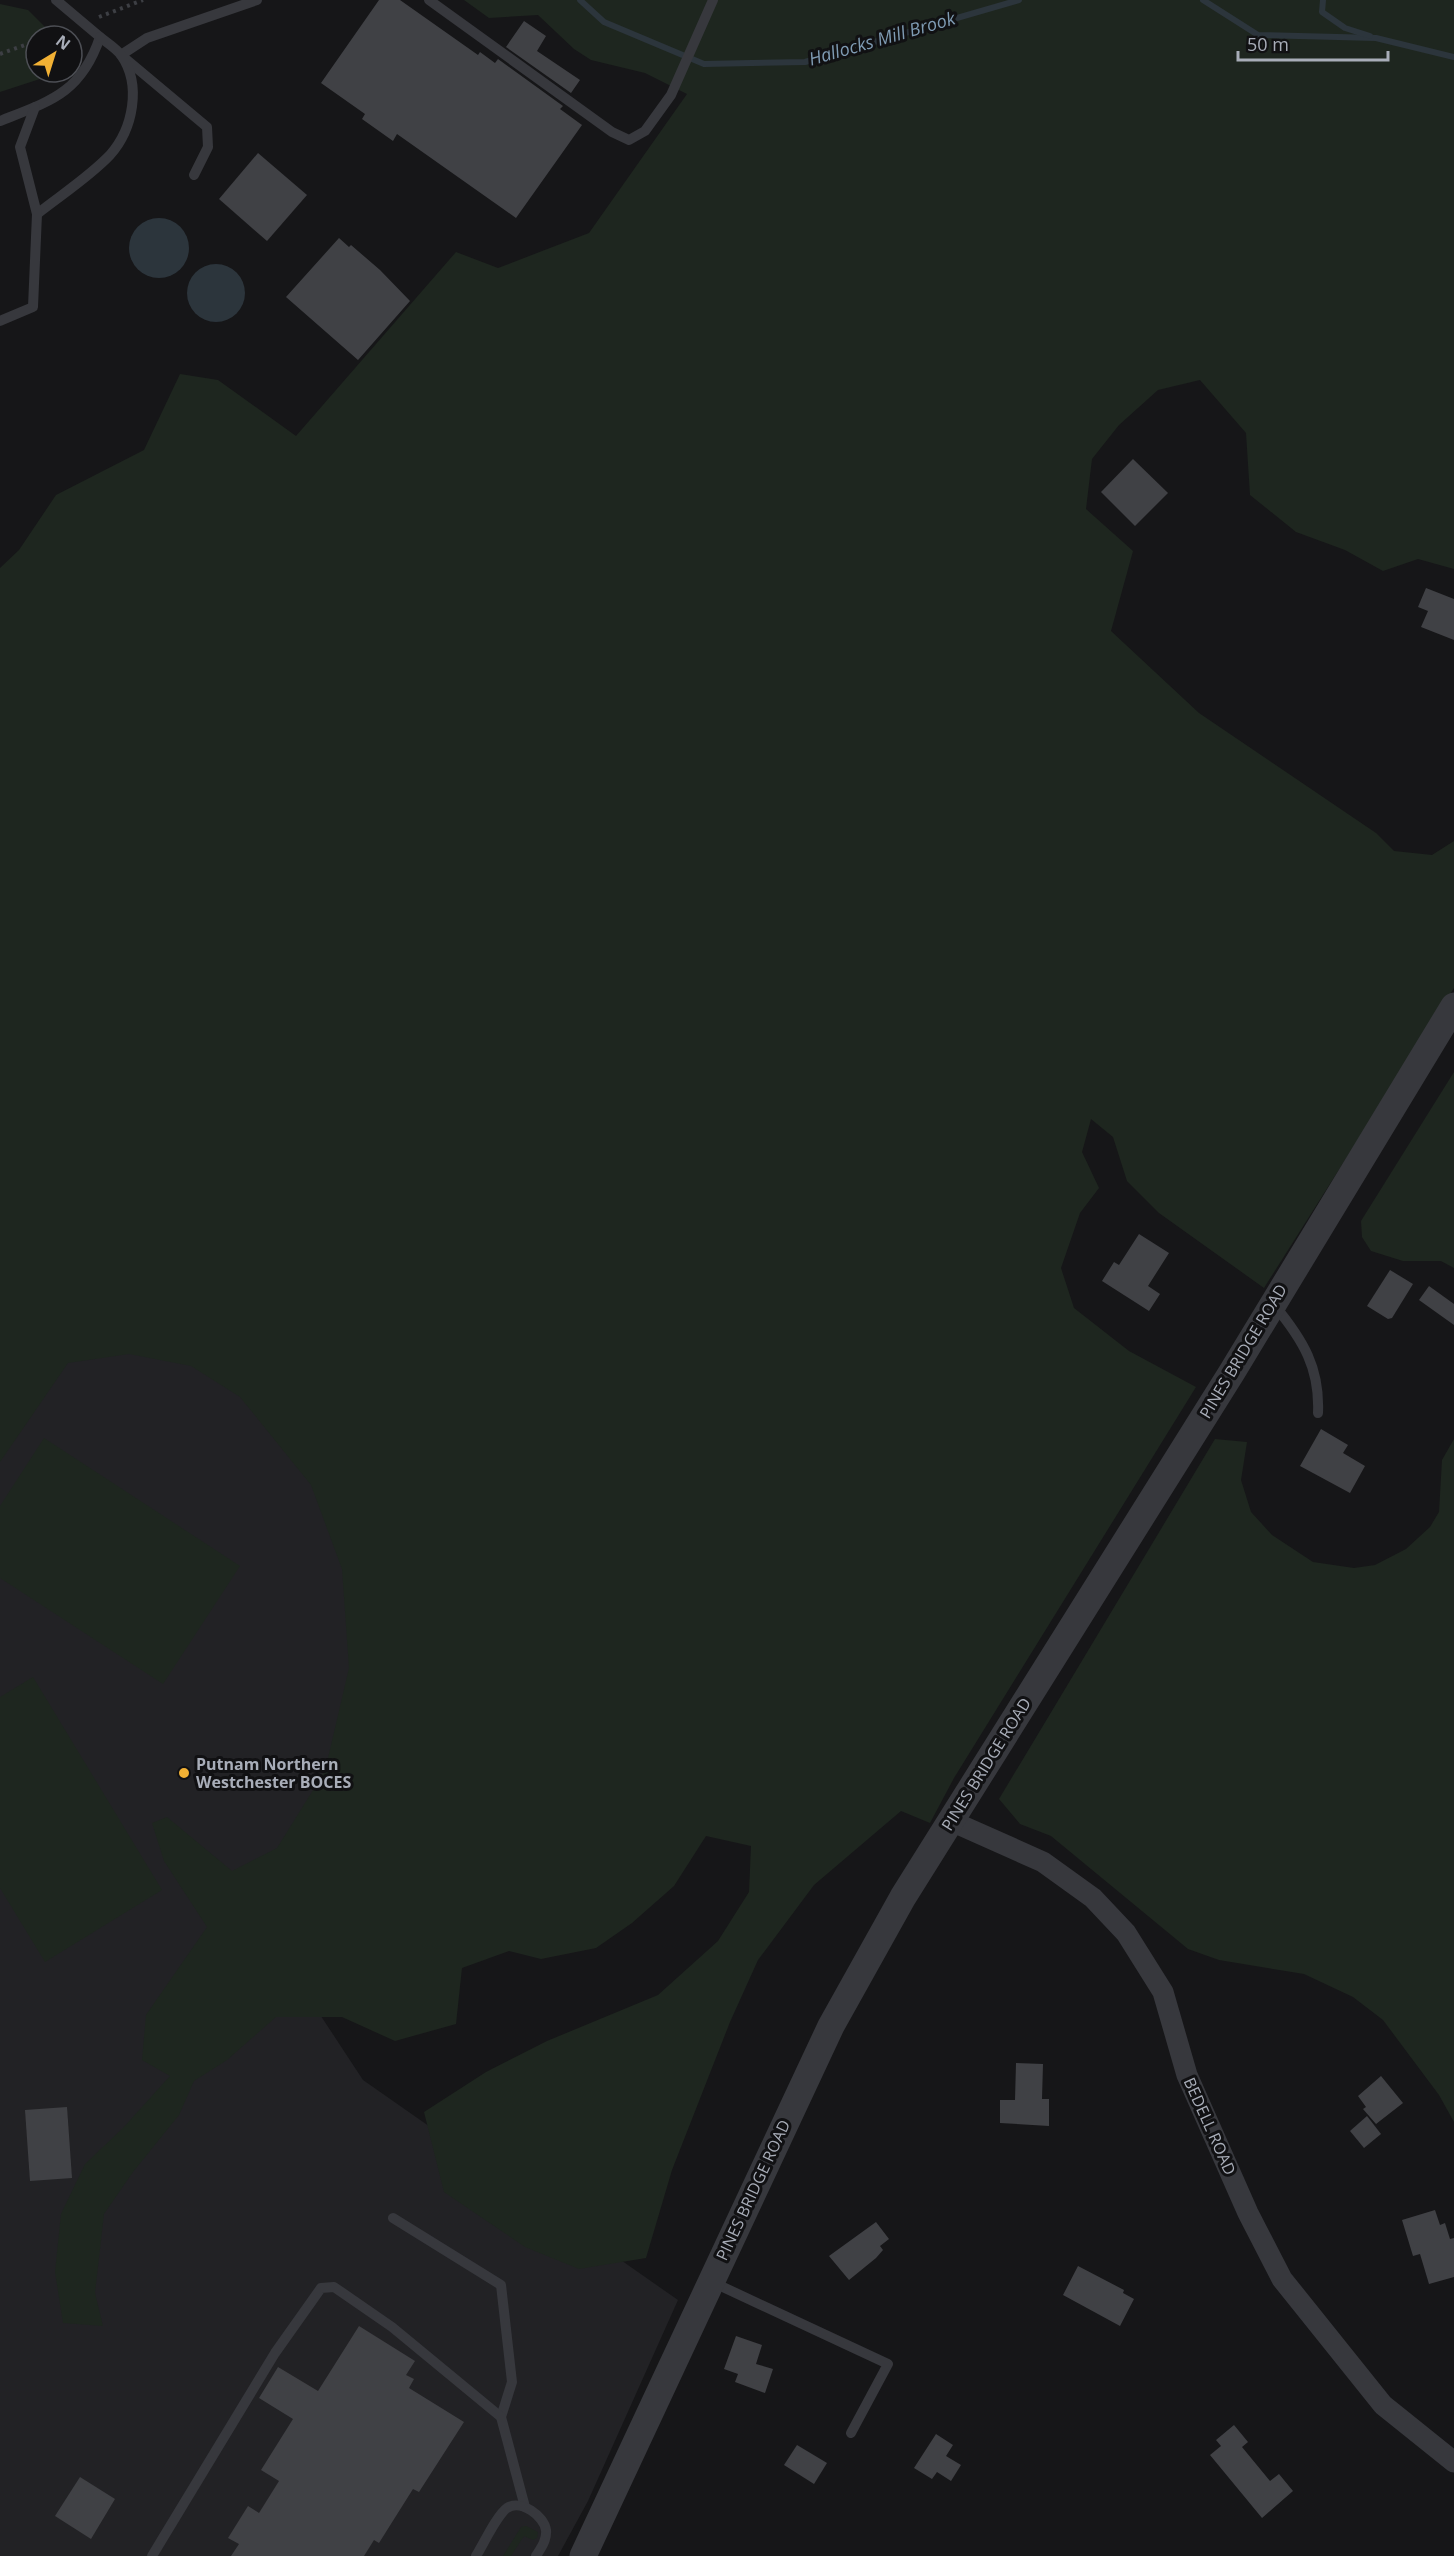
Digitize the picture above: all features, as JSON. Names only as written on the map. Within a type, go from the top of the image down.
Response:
[{"type":"street","name":"PINES BRIDGE ROAD","points":[[583,2556],[831,2026],[903,1897],[1273,1303],[1454,1006]]},
{"type":"street","name":"BEDELL ROAD","points":[[951,1821],[1043,1862],[1093,1898],[1126,1933],[1163,1992],[1187,2075],[1248,2213],[1282,2279],[1383,2405],[1454,2462]]},
{"type":"lane","points":[[56,0],[207,127],[208,147],[194,175]]},
{"type":"lane","points":[[121,55],[147,38],[257,0]]},
{"type":"lane","points":[[429,0],[612,132],[629,140],[645,131],[671,94],[713,0]]},
{"type":"lane","points":[[0,121],[35,107],[73,86],[92,60],[100,37]]},
{"type":"lane","points":[[37,214],[110,154],[128,125],[133,101],[131,80],[121,55]]},
{"type":"lane","points":[[0,321],[33,307],[37,214],[20,147],[35,107]]},
{"type":"lane","points":[[1273,1303],[1292,1327],[1314,1367],[1319,1388],[1318,1413]]},
{"type":"lane","points":[[393,2218],[501,2286],[512,2382],[501,2417],[525,2507]]},
{"type":"lane","points":[[710,2281],[888,2364],[851,2433]]},
{"type":"lane","points":[[152,2556],[275,2353],[321,2288],[334,2287],[392,2327],[501,2417]]},
{"type":"lane","points":[[477,2556],[505,2509],[514,2505],[525,2507],[543,2519],[546,2532],[544,2542],[536,2556]]},
{"type":"path","points":[[0,54],[24,45]]},
{"type":"shaded area","points":[[464,0],[1454,0],[1454,569],[1418,559],[1383,571],[1345,550],[1296,532],[1250,495],[1246,433],[1200,380],[1158,390],[1119,425],[1092,459],[1086,509],[1133,551],[1111,631],[1199,713],[1376,833],[1394,851],[1432,855],[1454,841],[1454,988],[1264,1288],[1159,1213],[1127,1181],[1113,1137],[1091,1119],[1082,1152],[1099,1188],[1080,1213],[1061,1268],[1074,1308],[1129,1351],[1196,1387],[954,1778],[930,1823],[901,1811],[814,1885],[758,1960],[730,2022],[672,2170],[646,2258],[579,2269],[525,2247],[444,2192],[424,2112],[486,2072],[547,2041],[658,1995],[718,1941],[749,1892],[751,1846],[706,1836],[674,1886],[632,1923],[596,1948],[541,1959],[509,1951],[462,1968],[456,2024],[395,2041],[342,2017],[276,2017],[227,2060],[194,2081],[179,2115],[133,2172],[104,2214],[95,2293],[103,2326],[63,2323],[55,2272],[61,2214],[85,2164],[123,2128],[170,2076],[142,2060],[146,2015],[207,1927],[164,1861],[152,1823],[167,1817],[232,1871],[277,1848],[325,1771],[349,1668],[342,1569],[311,1485],[240,1397],[191,1366],[129,1354],[68,1363],[0,1462],[0,568],[19,550],[56,495],[144,450],[180,374],[218,380],[296,436],[456,252],[498,268],[589,233],[687,94],[645,73],[591,60],[574,49],[538,15],[489,18]]},
{"type":"shaded area","points":[[0,4],[28,10],[42,24],[24,24],[25,84],[0,92]]},
{"type":"shaded area","points":[[153,218],[165,218],[176,223],[184,231],[189,248],[187,260],[176,273],[165,278],[153,278],[142,273],[134,265],[129,254],[129,242],[134,231],[142,223]]},
{"type":"shaded area","points":[[210,264],[222,264],[232,268],[241,277],[245,299],[237,314],[222,322],[210,322],[200,318],[191,309],[187,299],[187,287],[191,277],[200,268]]},
{"type":"shaded area","points":[[1454,1072],[1454,1268],[1441,1261],[1403,1261],[1371,1251],[1362,1237],[1361,1221]]},
{"type":"shaded area","name":"Putnam Northern Westchester BOCES","points":[[109,1213],[467,1608],[269,1937],[363,2080],[678,2300],[588,2501],[558,2556],[0,2556],[0,1408]]},
{"type":"shaded area","points":[[44,1438],[240,1566],[163,1684],[0,1578],[0,1506]]},
{"type":"shaded area","points":[[1215,1439],[1247,1442],[1241,1480],[1251,1512],[1272,1535],[1313,1562],[1354,1568],[1375,1565],[1406,1549],[1430,1527],[1439,1512],[1442,1460],[1454,1439],[1454,2122],[1439,2095],[1383,2020],[1353,1997],[1304,1974],[1219,1960],[1188,1949],[1051,1836],[1020,1824],[999,1799]]},
{"type":"shaded area","points":[[33,1677],[162,1890],[45,1962],[0,1888],[0,1697]]},
{"type":"shaded area","points":[[526,2526],[538,2532],[537,2538],[533,2540],[524,2536],[511,2556],[503,2556],[521,2527]]},
{"type":"building","points":[[379,0],[400,0],[478,55],[480,52],[495,63],[498,59],[563,106],[560,109],[582,125],[516,218],[397,134],[393,141],[362,119],[365,114],[321,83]]},
{"type":"building","points":[[524,21],[546,36],[537,51],[580,80],[571,93],[506,47]]},
{"type":"building","points":[[258,153],[307,195],[267,241],[219,199]]},
{"type":"building","points":[[339,238],[349,247],[351,245],[380,270],[410,301],[358,360],[286,297]]},
{"type":"building","points":[[1133,459],[1168,493],[1135,526],[1101,492]]},
{"type":"building","points":[[1426,588],[1454,599],[1454,640],[1421,627],[1428,611],[1418,607]]},
{"type":"building","points":[[1139,1234],[1169,1253],[1148,1286],[1160,1294],[1149,1311],[1102,1281],[1114,1262],[1119,1265]]},
{"type":"building","points":[[1390,1270],[1413,1284],[1392,1318],[1388,1319],[1367,1306]]},
{"type":"building","points":[[1429,1286],[1454,1304],[1454,1325],[1419,1300]]},
{"type":"building","points":[[1321,1429],[1348,1445],[1343,1453],[1365,1466],[1350,1493],[1300,1466]]},
{"type":"building","points":[[1016,2063],[1043,2064],[1042,2099],[1049,2099],[1049,2126],[1000,2123],[1000,2100],[1015,2100]]},
{"type":"building","points":[[1381,2076],[1403,2103],[1376,2124],[1363,2109],[1366,2107],[1358,2096]]},
{"type":"building","points":[[67,2107],[72,2178],[30,2181],[25,2110]]},
{"type":"building","points":[[1367,2116],[1381,2134],[1364,2148],[1350,2131]]},
{"type":"building","points":[[1435,2210],[1440,2225],[1445,2223],[1450,2239],[1454,2238],[1454,2277],[1429,2284],[1420,2254],[1413,2256],[1402,2220]]},
{"type":"building","points":[[876,2222],[889,2239],[880,2246],[883,2250],[876,2258],[849,2280],[829,2256]]},
{"type":"building","points":[[1078,2266],[1124,2290],[1123,2293],[1134,2299],[1120,2326],[1063,2295]]},
{"type":"building","points":[[359,2326],[415,2361],[406,2375],[414,2379],[409,2388],[464,2422],[419,2492],[413,2489],[379,2543],[374,2540],[364,2556],[231,2556],[239,2544],[228,2538],[248,2506],[259,2513],[279,2481],[261,2470],[293,2419],[259,2398],[278,2367],[318,2391]]},
{"type":"building","points":[[736,2336],[762,2345],[756,2364],[773,2369],[765,2393],[735,2382],[738,2374],[724,2369]]},
{"type":"building","points":[[1234,2425],[1248,2442],[1242,2447],[1270,2481],[1279,2474],[1293,2491],[1262,2518],[1210,2455],[1221,2446],[1216,2440]]},
{"type":"building","points":[[936,2434],[953,2445],[946,2456],[961,2465],[951,2481],[937,2472],[932,2479],[914,2468]]},
{"type":"building","points":[[797,2445],[827,2463],[814,2484],[784,2465]]},
{"type":"building","points":[[80,2477],[115,2499],[91,2539],[55,2516]]},
{"type":"waterway","name":"Hallocks Mill Brook","points":[[580,0],[604,22],[704,64],[805,62],[1019,0]]},
{"type":"waterway","name":"Hallocks Mill Brook","points":[[1203,0],[1258,35],[1376,38],[1454,57]]},
{"type":"waterway","points":[[1323,0],[1322,12],[1345,28],[1370,36]]},
{"type":"place","name":"Putnam Northern Westchester BOCES","points":[[184,1773]]}]
